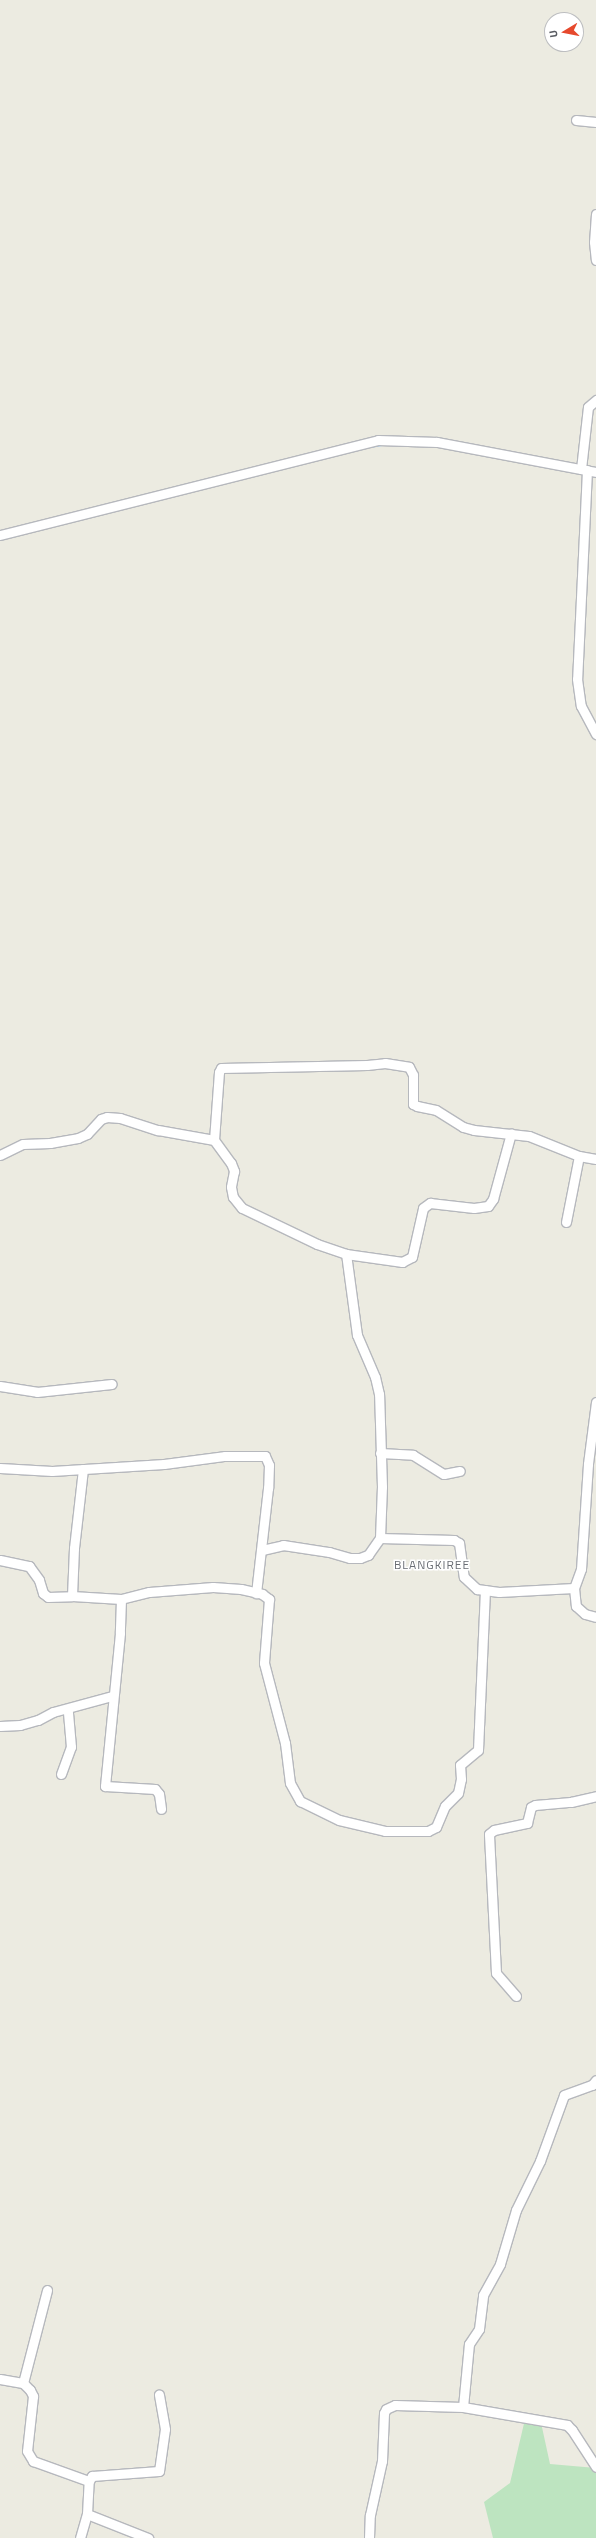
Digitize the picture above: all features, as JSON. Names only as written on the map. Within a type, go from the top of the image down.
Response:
[{"type":"street","points":[[576,120],[596,122]]},
{"type":"street","points":[[596,214],[594,242],[596,260]]},
{"type":"street","points":[[596,400],[588,407],[588,470],[577,678],[578,693],[584,716],[596,734]]},
{"type":"street","points":[[0,535],[378,440],[437,442],[588,470]]},
{"type":"street","points":[[511,1133],[493,1199],[488,1206],[474,1208],[430,1203],[423,1208],[412,1257],[408,1260],[402,1262],[346,1254],[317,1244],[237,1204],[231,1187],[234,1171],[231,1163],[214,1140],[219,1072],[222,1068],[367,1066],[385,1063],[409,1067],[413,1075],[413,1104],[436,1110],[468,1129],[511,1133],[529,1136],[579,1156],[596,1159]]},
{"type":"street","points":[[0,1155],[23,1144],[50,1143],[78,1138],[87,1134],[101,1119],[107,1117],[120,1118],[158,1130],[214,1140]]},
{"type":"street","points":[[566,1222],[579,1156]]},
{"type":"street","points":[[262,1550],[283,1545],[329,1552],[350,1558],[360,1558],[368,1555],[380,1538],[382,1487],[379,1394],[375,1377],[357,1335],[346,1254]]},
{"type":"street","points":[[0,1386],[37,1392],[112,1384]]},
{"type":"street","points":[[596,1402],[592,1464],[580,1569],[574,1588],[576,1606],[585,1614],[596,1617]]},
{"type":"street","points":[[380,1453],[413,1455],[444,1474],[460,1471]]},
{"type":"street","points":[[0,1468],[52,1471],[164,1464],[225,1456],[265,1456],[269,1465],[262,1550],[256,1593]]},
{"type":"street","points":[[72,1596],[74,1548],[83,1469]]},
{"type":"street","points":[[380,1538],[454,1540],[459,1543],[467,1582],[477,1589],[499,1592],[574,1588]]},
{"type":"street","points":[[0,1560],[29,1566],[39,1580],[43,1593],[48,1597],[72,1596],[121,1599],[149,1592],[213,1587],[256,1593],[269,1599],[264,1663],[285,1743],[290,1783],[300,1801],[339,1820],[386,1831],[428,1831],[436,1827],[445,1806],[458,1793],[461,1779],[460,1765],[478,1750],[485,1590]]},
{"type":"street","points":[[121,1599],[120,1633],[112,1696],[105,1786],[155,1789],[159,1794],[161,1809]]},
{"type":"street","points":[[0,1726],[20,1725],[38,1720],[53,1712],[112,1696]]},
{"type":"street","points":[[61,1774],[71,1746],[68,1709]]},
{"type":"street","points":[[516,1996],[496,1973],[489,1834],[494,1830],[527,1823],[531,1807],[534,1805],[571,1802],[596,1796]]},
{"type":"street","points":[[462,2407],[467,2350],[469,2344],[480,2329],[483,2295],[493,2279],[516,2210],[540,2161],[564,2095],[592,2085],[596,2080]]},
{"type":"street","points":[[23,2383],[47,2290]]},
{"type":"street","points":[[0,2379],[23,2383],[34,2396],[27,2451],[33,2461],[89,2481]]},
{"type":"street","points":[[80,2538],[88,2514],[89,2481],[92,2476],[158,2472],[165,2429],[159,2394]]},
{"type":"street","points":[[369,2538],[370,2515],[382,2460],[382,2417],[386,2409],[395,2405],[410,2404],[462,2407],[567,2425],[572,2430],[596,2468]]},
{"type":"street","points":[[88,2514],[131,2535],[148,2538]]},
{"type":"green space","points":[[526,2415],[540,2418],[550,2464],[596,2468],[596,2538],[493,2538],[484,2502],[510,2483]]},
{"type":"waterway","points":[[370,446],[383,444]]},
{"type":"district","name":"BLANGKIREE","points":[[432,1565]]}]
